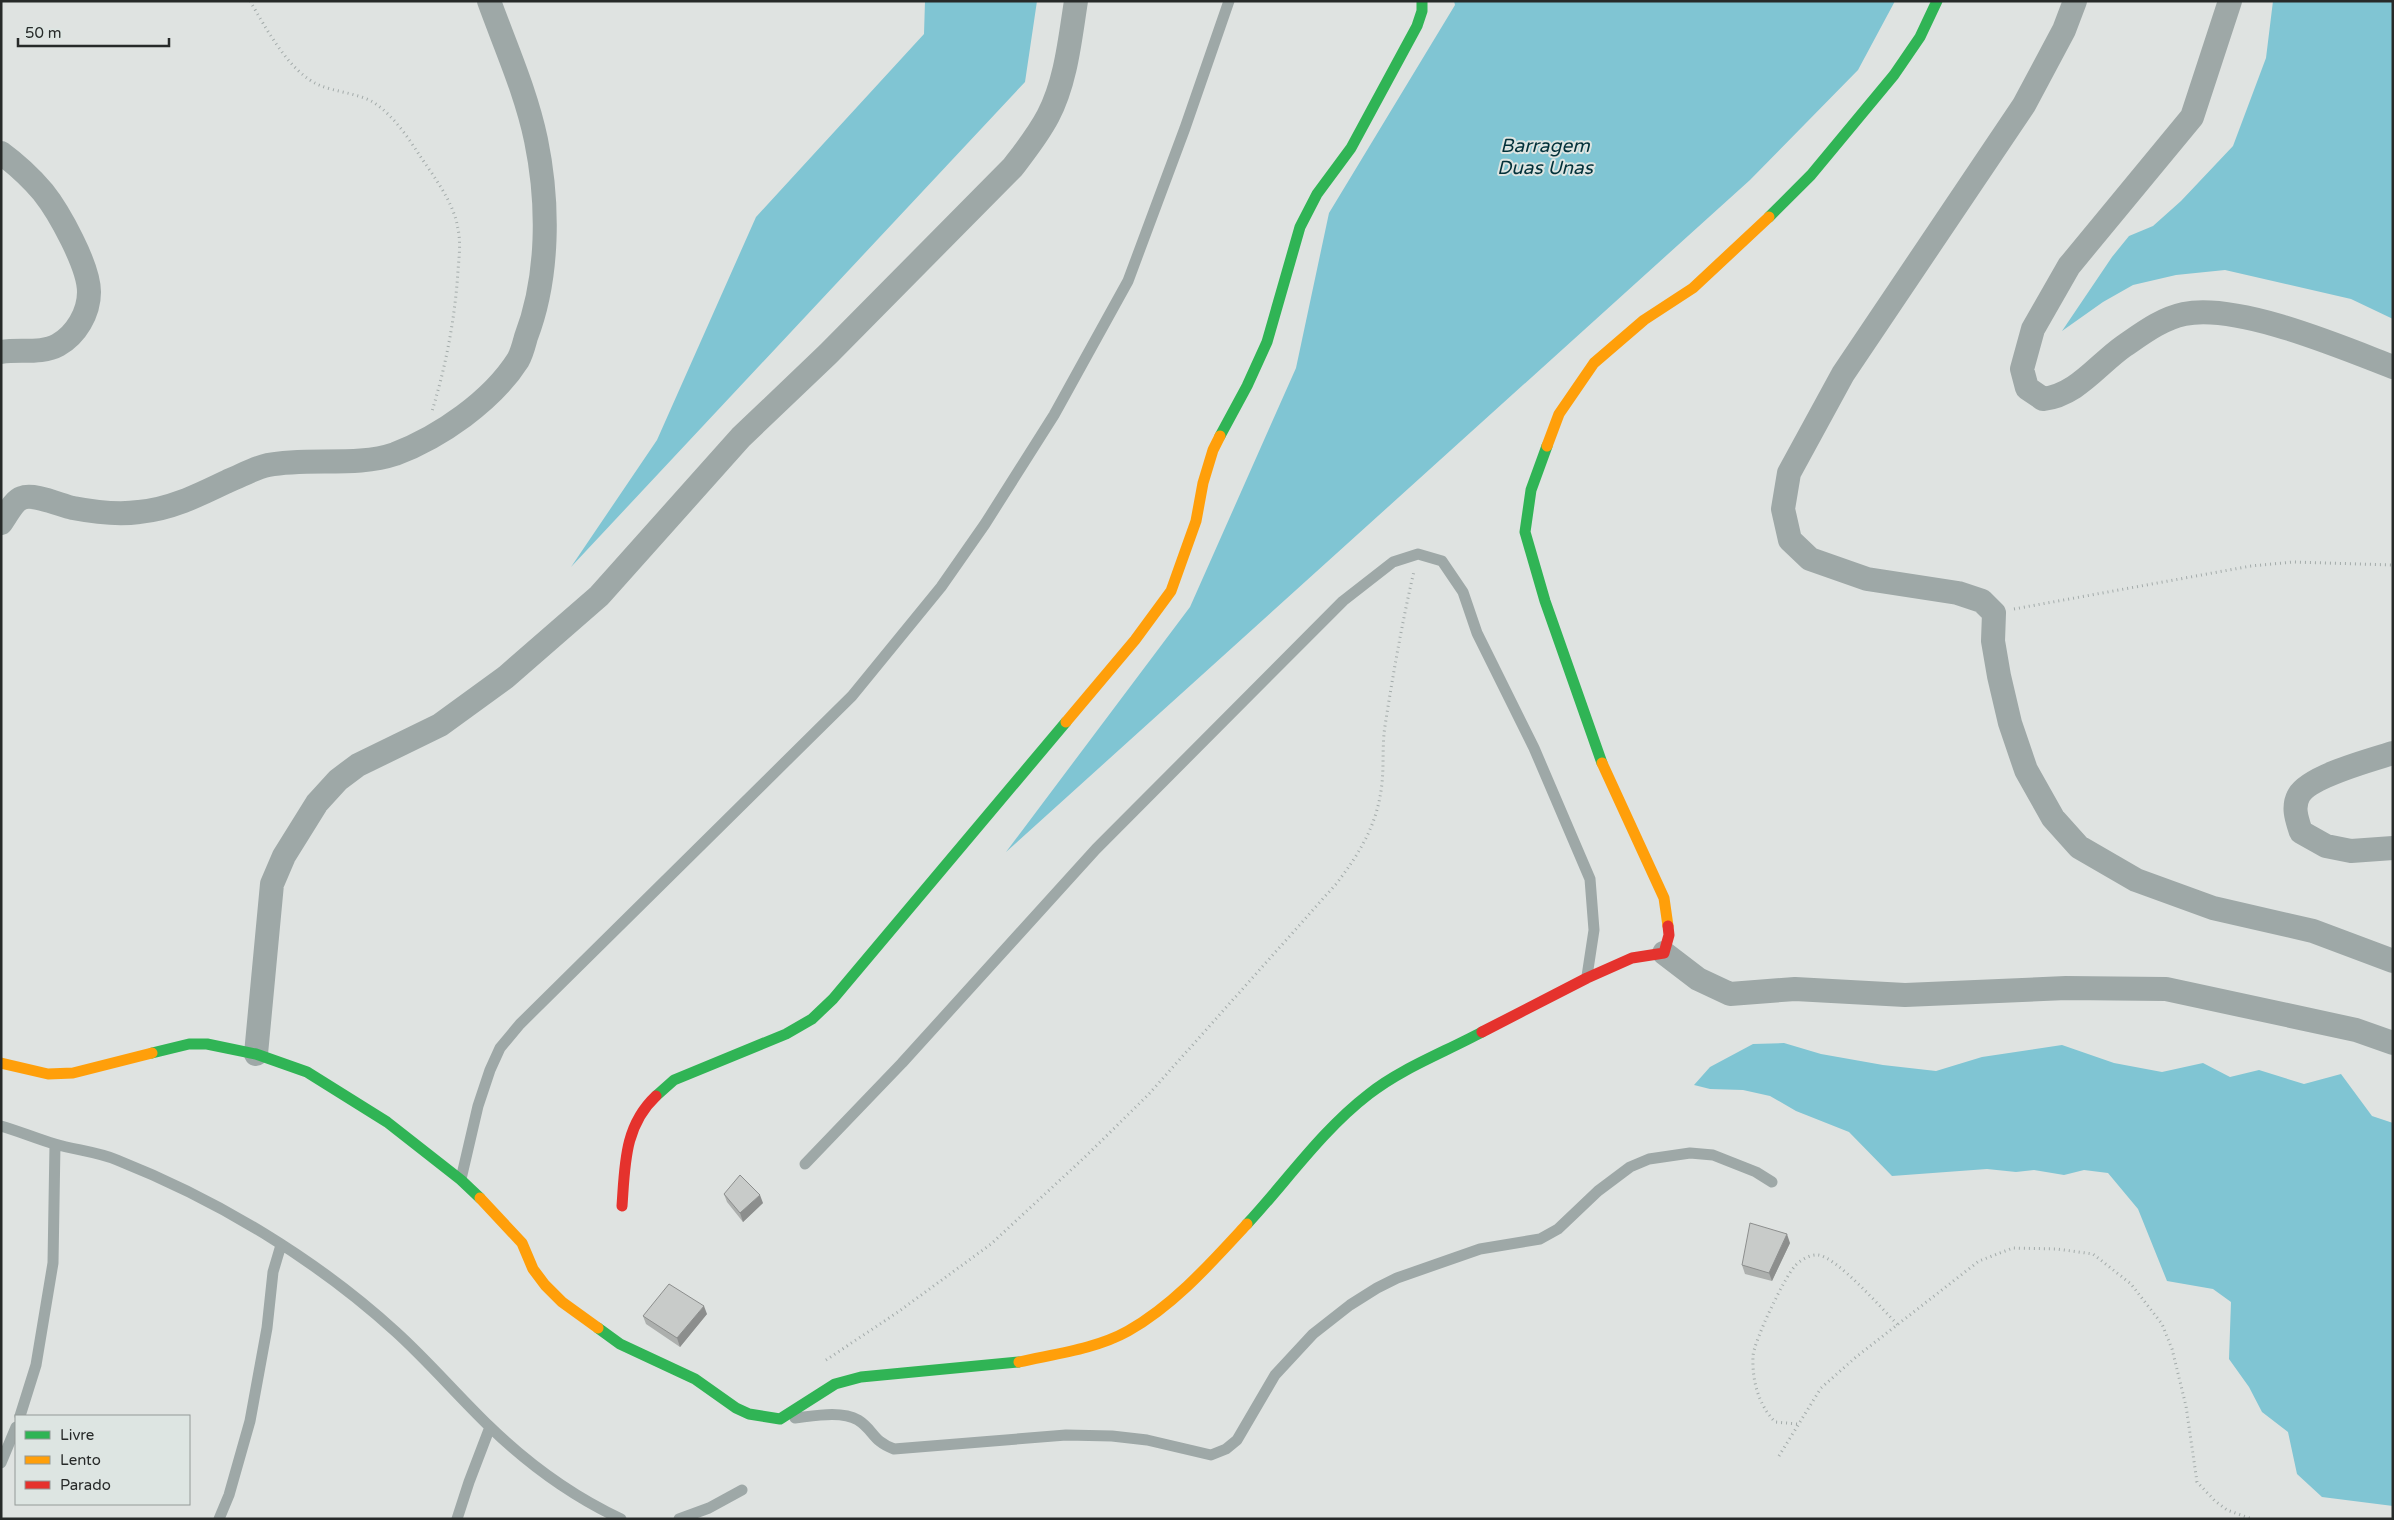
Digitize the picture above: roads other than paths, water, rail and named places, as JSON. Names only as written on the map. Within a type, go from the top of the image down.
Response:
[{"type":"street","points":[[1,523],[15,503],[22,498],[31,497],[72,508],[104,513],[138,513],[188,500],[264,466],[283,463],[366,459],[392,455],[457,422],[489,395],[518,359],[532,322],[541,275],[545,220],[544,191],[536,140],[518,75],[489,1]]},
{"type":"street","points":[[256,1054],[272,884],[284,856],[317,803],[338,780],[358,765],[440,725],[499,682],[598,596],[742,437],[828,354],[1013,166],[1033,141],[1049,114],[1066,62],[1076,1]]},
{"type":"street","points":[[622,1206],[627,1145],[645,1107],[674,1080],[786,1034],[812,1019],[826,1006],[1135,640],[1171,590],[1196,521],[1203,483],[1213,450],[1231,412],[1247,386],[1267,342],[1300,227],[1317,194],[1351,148],[1418,26],[1422,11],[1422,1]]},
{"type":"street","points":[[1664,953],[1669,935],[1664,898],[1603,766],[1546,601],[1525,532],[1531,490],[1559,414],[1594,364],[1644,320],[1693,288],[1770,217],[1810,175],[1894,75],[1920,36],[1937,1]]},
{"type":"street","points":[[2075,1],[2064,30],[2024,105],[1842,374],[1789,473],[1783,509],[1790,540],[1810,559],[1867,579],[1958,593],[1982,601],[1994,613],[1993,640],[1999,676],[2010,723],[2026,770],[2053,818],[2079,847],[2136,880],[2196,902],[2213,908],[2313,931],[2393,961]]},
{"type":"street","points":[[2230,1],[2192,117],[2069,266],[2033,329],[2022,368],[2027,388],[2043,399],[2055,398],[2081,384],[2109,357],[2158,323],[2184,314],[2194,313],[2212,312],[2269,323],[2329,342],[2393,367]]},
{"type":"street","points":[[1,153],[43,192],[63,220],[84,268],[90,291],[80,325],[61,344],[39,350],[1,352]]},
{"type":"street","points":[[2393,753],[2317,780],[2299,795],[2294,813],[2301,832],[2326,846],[2351,851],[2393,848]]},
{"type":"street","points":[[1,1063],[48,1074],[73,1073],[190,1044],[207,1044],[256,1054],[290,1065],[323,1080],[387,1122],[461,1180],[496,1213],[522,1243],[533,1269],[562,1302],[620,1344],[695,1379],[736,1408],[749,1414],[780,1419],[835,1384],[852,1379],[891,1373],[1011,1364],[1090,1346],[1127,1332],[1155,1314],[1206,1268],[1277,1192],[1320,1138],[1369,1094],[1400,1074],[1587,978],[1632,958],[1664,953],[1698,979],[1730,994],[1795,988],[1905,995],[2066,988],[2166,989],[2356,1030],[2393,1043]]},
{"type":"lane","points":[[461,1180],[478,1106],[500,1048],[520,1024],[852,696],[941,587],[984,524],[1054,414],[1128,281],[1185,128],[1229,1]]},
{"type":"lane","points":[[805,1164],[902,1063],[1096,849],[1343,601],[1393,562],[1418,554],[1442,561],[1463,592],[1476,633],[1534,748],[1590,879],[1594,930],[1587,978]]},
{"type":"lane","points":[[1,1126],[55,1144],[116,1159],[170,1183],[237,1218],[281,1245],[346,1289],[396,1332],[490,1427],[554,1481],[597,1508],[621,1519]]},
{"type":"lane","points":[[20,1415],[36,1365],[53,1263],[55,1144]]},
{"type":"lane","points":[[780,1419],[838,1415],[857,1419],[880,1444],[894,1449],[1066,1435],[1147,1440],[1211,1455],[1226,1449],[1237,1440],[1275,1375],[1313,1334],[1350,1305],[1397,1278],[1480,1249],[1540,1239],[1558,1229],[1598,1191],[1630,1167],[1649,1159],[1690,1153],[1713,1155],[1756,1172],[1772,1182]]},
{"type":"lane","points":[[219,1519],[229,1495],[250,1421],[267,1328],[273,1272],[281,1245]]},
{"type":"lane","points":[[457,1519],[468,1482],[490,1427]]},
{"type":"lane","points":[[1,1463],[15,1429]]},
{"type":"lane","points":[[679,1519],[709,1508],[742,1490]]},
{"type":"water","points":[[925,1],[1037,1],[1025,82],[571,567],[657,440],[756,217],[924,34]]},
{"type":"water","name":"Barragem Duas Unas","points":[[1454,1],[1895,1],[1858,70],[1750,180],[1006,852],[1190,607],[1296,368],[1329,213],[1455,5]]},
{"type":"water","points":[[2273,1],[2393,1],[2393,319],[2351,299],[2225,270],[2176,275],[2133,285],[2103,302],[2062,331],[2112,257],[2129,236],[2153,226],[2181,201],[2233,146],[2266,58]]},
{"type":"water","points":[[1784,1043],[1821,1054],[1883,1065],[1936,1071],[1982,1057],[2062,1045],[2114,1063],[2162,1072],[2203,1063],[2230,1077],[2259,1070],[2304,1084],[2341,1074],[2372,1116],[2393,1123],[2393,1506],[2322,1497],[2297,1474],[2288,1432],[2262,1412],[2249,1387],[2229,1359],[2231,1302],[2213,1289],[2167,1281],[2138,1209],[2108,1173],[2084,1170],[2064,1175],[2034,1170],[2016,1172],[1987,1169],[1892,1176],[1849,1132],[1796,1111],[1770,1096],[1743,1090],[1710,1089],[1694,1085],[1710,1067],[1753,1044]]}]
